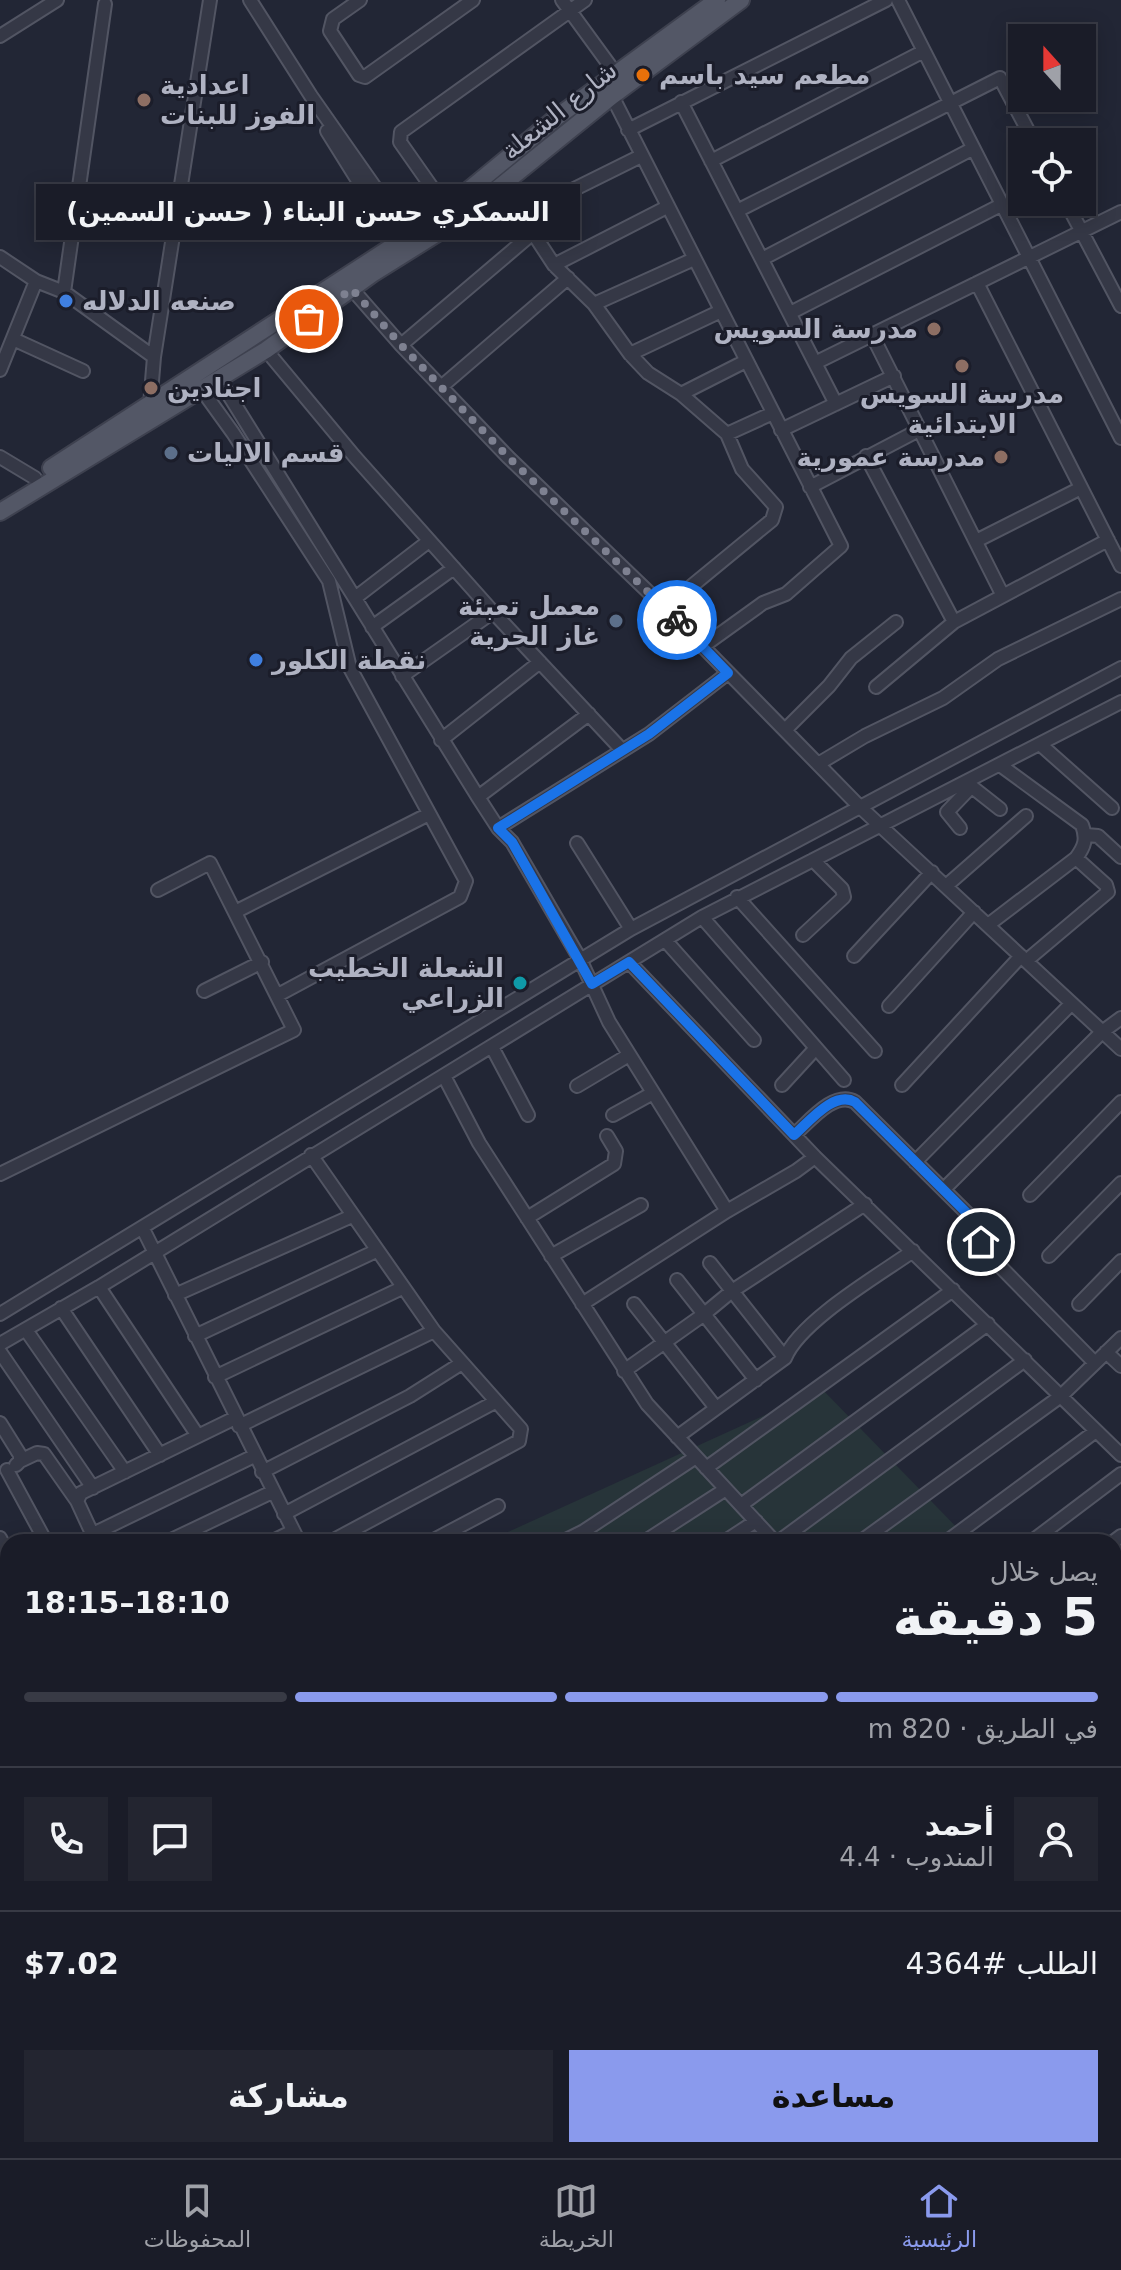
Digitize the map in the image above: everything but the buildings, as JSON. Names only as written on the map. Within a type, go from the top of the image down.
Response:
[{"type":"main road","name":"شارع الشعلة","points":[[0,512],[266,350],[352,289],[537,133],[616,74],[734,1]]},
{"type":"main road","name":"شارع الشعلة","points":[[0,499],[407,245],[460,219],[734,1]]},
{"type":"street","points":[[28,0],[37,14]]},
{"type":"street","points":[[0,36],[57,0]]},
{"type":"street","points":[[150,405],[154,357],[210,0]]},
{"type":"street","points":[[250,0],[407,245]]},
{"type":"street","points":[[360,0],[333,19],[330,31],[359,75],[365,77],[473,0]]},
{"type":"street","points":[[447,209],[400,142],[401,132],[566,5],[585,0]]},
{"type":"street","points":[[628,130],[886,0]]},
{"type":"street","points":[[898,0],[1121,438]]},
{"type":"street","points":[[64,292],[105,4]]},
{"type":"street","points":[[566,5],[616,74]]},
{"type":"street","points":[[711,161],[922,52]]},
{"type":"street","points":[[737,211],[1000,78],[1027,128]]},
{"type":"street","points":[[612,96],[841,546],[786,594],[763,603],[702,647]]},
{"type":"street","points":[[681,102],[836,404]]},
{"type":"street","points":[[762,259],[972,149]]},
{"type":"street","points":[[524,214],[641,156]]},
{"type":"street","points":[[509,180],[533,233],[554,265],[594,304],[630,354],[655,379],[681,394],[727,434],[742,469],[771,500],[776,512],[772,520],[665,608]]},
{"type":"street","points":[[790,313],[1001,205]]},
{"type":"street","points":[[554,265],[667,207]]},
{"type":"street","points":[[815,363],[1121,212]]},
{"type":"street","points":[[1073,216],[1121,306]]},
{"type":"street","points":[[401,345],[533,233]]},
{"type":"street","points":[[0,257],[36,281],[64,292],[154,357]]},
{"type":"street","points":[[594,304],[694,259]]},
{"type":"street","points":[[1108,280],[1121,273]]},
{"type":"street","points":[[441,387],[568,278]]},
{"type":"street","points":[[0,370],[36,281]]},
{"type":"street","points":[[977,283],[1121,564]]},
{"type":"street","points":[[352,289],[401,345],[546,496],[665,608],[859,806],[1121,1049]]},
{"type":"street","points":[[630,354],[721,311]]},
{"type":"street","points":[[872,335],[1002,594]]},
{"type":"street","points":[[13,339],[83,371]]},
{"type":"street","points":[[266,350],[429,541],[622,750]]},
{"type":"street","points":[[681,394],[746,361]]},
{"type":"street","points":[[781,430],[894,376]]},
{"type":"street","points":[[219,379],[441,740],[498,828],[512,842],[580,959],[609,1022],[727,1211]]},
{"type":"street","points":[[202,390],[329,581],[350,668],[427,815],[466,881],[460,897],[278,995]]},
{"type":"street","points":[[1107,411],[1121,404]]},
{"type":"street","points":[[727,434],[773,413]]},
{"type":"street","points":[[810,487],[919,430]]},
{"type":"street","points":[[866,456],[954,622]]},
{"type":"street","points":[[0,457],[35,478]]},
{"type":"street","points":[[976,541],[1081,488]]},
{"type":"street","points":[[876,687],[954,622],[1108,540]]},
{"type":"street","points":[[355,598],[429,541]]},
{"type":"street","points":[[372,627],[454,568]]},
{"type":"street","points":[[818,764],[865,736],[943,698],[998,659],[1121,599]]},
{"type":"street","points":[[402,676],[493,612]]},
{"type":"street","points":[[785,730],[829,686],[851,658],[896,622]]},
{"type":"street","points":[[441,740],[540,662]]},
{"type":"street","points":[[0,1314],[631,929],[1121,668]]},
{"type":"street","points":[[498,828],[649,734],[728,673]]},
{"type":"street","points":[[0,1344],[99,1287],[154,1250],[737,897],[968,784],[1120,704]]},
{"type":"street","points":[[478,797],[589,714]]},
{"type":"street","points":[[1041,745],[1112,808]]},
{"type":"street","points":[[988,925],[1076,858],[1084,846],[1086,835],[1082,825],[1000,765]]},
{"type":"street","points":[[968,784],[1000,809]]},
{"type":"street","points":[[960,828],[947,812],[968,784]]},
{"type":"street","points":[[235,912],[427,815]]},
{"type":"street","points":[[946,886],[1026,816]]},
{"type":"street","points":[[1086,835],[1098,836],[1121,857]]},
{"type":"street","points":[[577,843],[631,929]]},
{"type":"street","points":[[902,1085],[1023,959],[1108,892],[1106,885],[1076,858]]},
{"type":"street","points":[[803,935],[844,897],[842,889],[813,860]]},
{"type":"street","points":[[0,1174],[294,1030],[210,863],[158,890]]},
{"type":"street","points":[[854,956],[932,872]]},
{"type":"street","points":[[737,897],[875,1051]]},
{"type":"street","points":[[889,1006],[974,912]]},
{"type":"street","points":[[702,917],[844,1080]]},
{"type":"street","points":[[665,940],[754,1040]]},
{"type":"street","points":[[204,991],[262,962]]},
{"type":"street","points":[[629,962],[815,1157],[1121,1455]]},
{"type":"street","points":[[915,1162],[1071,1004]]},
{"type":"street","points":[[944,1189],[1102,1032],[1121,1018]]},
{"type":"street","points":[[492,1047],[528,1115]]},
{"type":"street","points":[[782,1085],[816,1048]]},
{"type":"street","points":[[577,1086],[629,1055]]},
{"type":"street","points":[[444,1076],[479,1143],[647,1404],[769,1534]]},
{"type":"street","points":[[613,1115],[653,1093]]},
{"type":"street","points":[[794,1135],[836,1100],[848,1098],[983,1229],[982,1248],[1095,1363]]},
{"type":"street","points":[[1030,1195],[1121,1102]]},
{"type":"street","points":[[527,1218],[614,1164],[616,1151],[607,1136]]},
{"type":"street","points":[[311,1155],[434,1331],[521,1429],[519,1441],[345,1534]]},
{"type":"street","points":[[582,1304],[815,1157]]},
{"type":"street","points":[[1049,1256],[1121,1183]]},
{"type":"street","points":[[1110,1195],[1121,1205]]},
{"type":"street","points":[[624,1371],[732,1291],[865,1204]]},
{"type":"street","points":[[551,1256],[641,1205]]},
{"type":"street","points":[[175,1295],[352,1216]]},
{"type":"street","points":[[143,1229],[295,1534]]},
{"type":"street","points":[[195,1336],[376,1251]]},
{"type":"street","points":[[677,1437],[785,1358],[811,1324],[913,1251]]},
{"type":"street","points":[[1079,1304],[1121,1261]]},
{"type":"street","points":[[710,1263],[785,1358]]},
{"type":"street","points":[[677,1280],[756,1380]]},
{"type":"street","points":[[99,1287],[198,1436]]},
{"type":"street","points":[[215,1377],[402,1288]]},
{"type":"street","points":[[706,1468],[953,1290]]},
{"type":"street","points":[[634,1304],[716,1408]]},
{"type":"street","points":[[61,1308],[160,1455]]},
{"type":"street","points":[[741,1505],[988,1324]]},
{"type":"street","points":[[26,1330],[125,1472]]},
{"type":"street","points":[[77,1501],[81,1493],[198,1436],[237,1422],[434,1331]]},
{"type":"street","points":[[871,1534],[1061,1396],[1121,1338]]},
{"type":"street","points":[[0,1352],[93,1488]]},
{"type":"street","points":[[1106,1352],[1121,1366]]},
{"type":"street","points":[[788,1534],[1025,1360]]},
{"type":"street","points":[[262,1472],[410,1396],[462,1363]]},
{"type":"street","points":[[284,1514],[495,1402]]},
{"type":"street","points":[[0,1423],[20,1455],[20,1461]]},
{"type":"street","points":[[957,1534],[1096,1431]]},
{"type":"street","points":[[44,1454],[47,1446],[59,1438]]},
{"type":"street","points":[[41,1534],[4,1471],[37,1453],[44,1454],[77,1501],[93,1534]]},
{"type":"street","points":[[103,1534],[254,1456]]},
{"type":"street","points":[[590,1534],[696,1457]]},
{"type":"street","points":[[1042,1534],[1121,1474]]},
{"type":"street","points":[[656,1534],[726,1489]]},
{"type":"street","points":[[184,1534],[272,1492]]},
{"type":"street","points":[[445,1534],[498,1506]]},
{"type":"street","points":[[736,1534],[756,1521]]},
{"type":"shaded area","points":[[822,1389],[963,1534],[504,1534]]},
{"type":"way so far","points":[[309,319],[352,289],[401,345],[546,496],[677,620]]},
{"type":"place","name":"مطعم سيد باسم","points":[[643,75]]},
{"type":"place","name":"اعدادية الفوز للبنات","points":[[144,100]]},
{"type":"place","name":"صنعه الدلاله","points":[[66,301]]},
{"type":"place","name":"السمكري حسن البناء ( حسن السمين)","points":[[309,319]]},
{"type":"place","name":"مدرسة السويس","points":[[934,329]]},
{"type":"place","name":"مدرسة السويس الابتدائية","points":[[962,366]]},
{"type":"place","name":"اجنادين","points":[[151,388]]},
{"type":"place","name":"قسم الاليات","points":[[171,453]]},
{"type":"place","name":"مدرسة عمورية","points":[[1001,457]]},
{"type":"place","name":"معمل تعبئة غاز الحرية","points":[[616,621]]},
{"type":"place","name":"نقطة الكلور","points":[[256,660]]},
{"type":"place","name":"الشعلة الخطيب الزراعي","points":[[520,983]]},
{"type":"route","points":[[677,620],[728,673],[649,734],[498,828],[512,842],[592,984],[629,962],[794,1135],[836,1100],[848,1098],[855,1102],[983,1229],[985,1235],[981,1242]]}]
